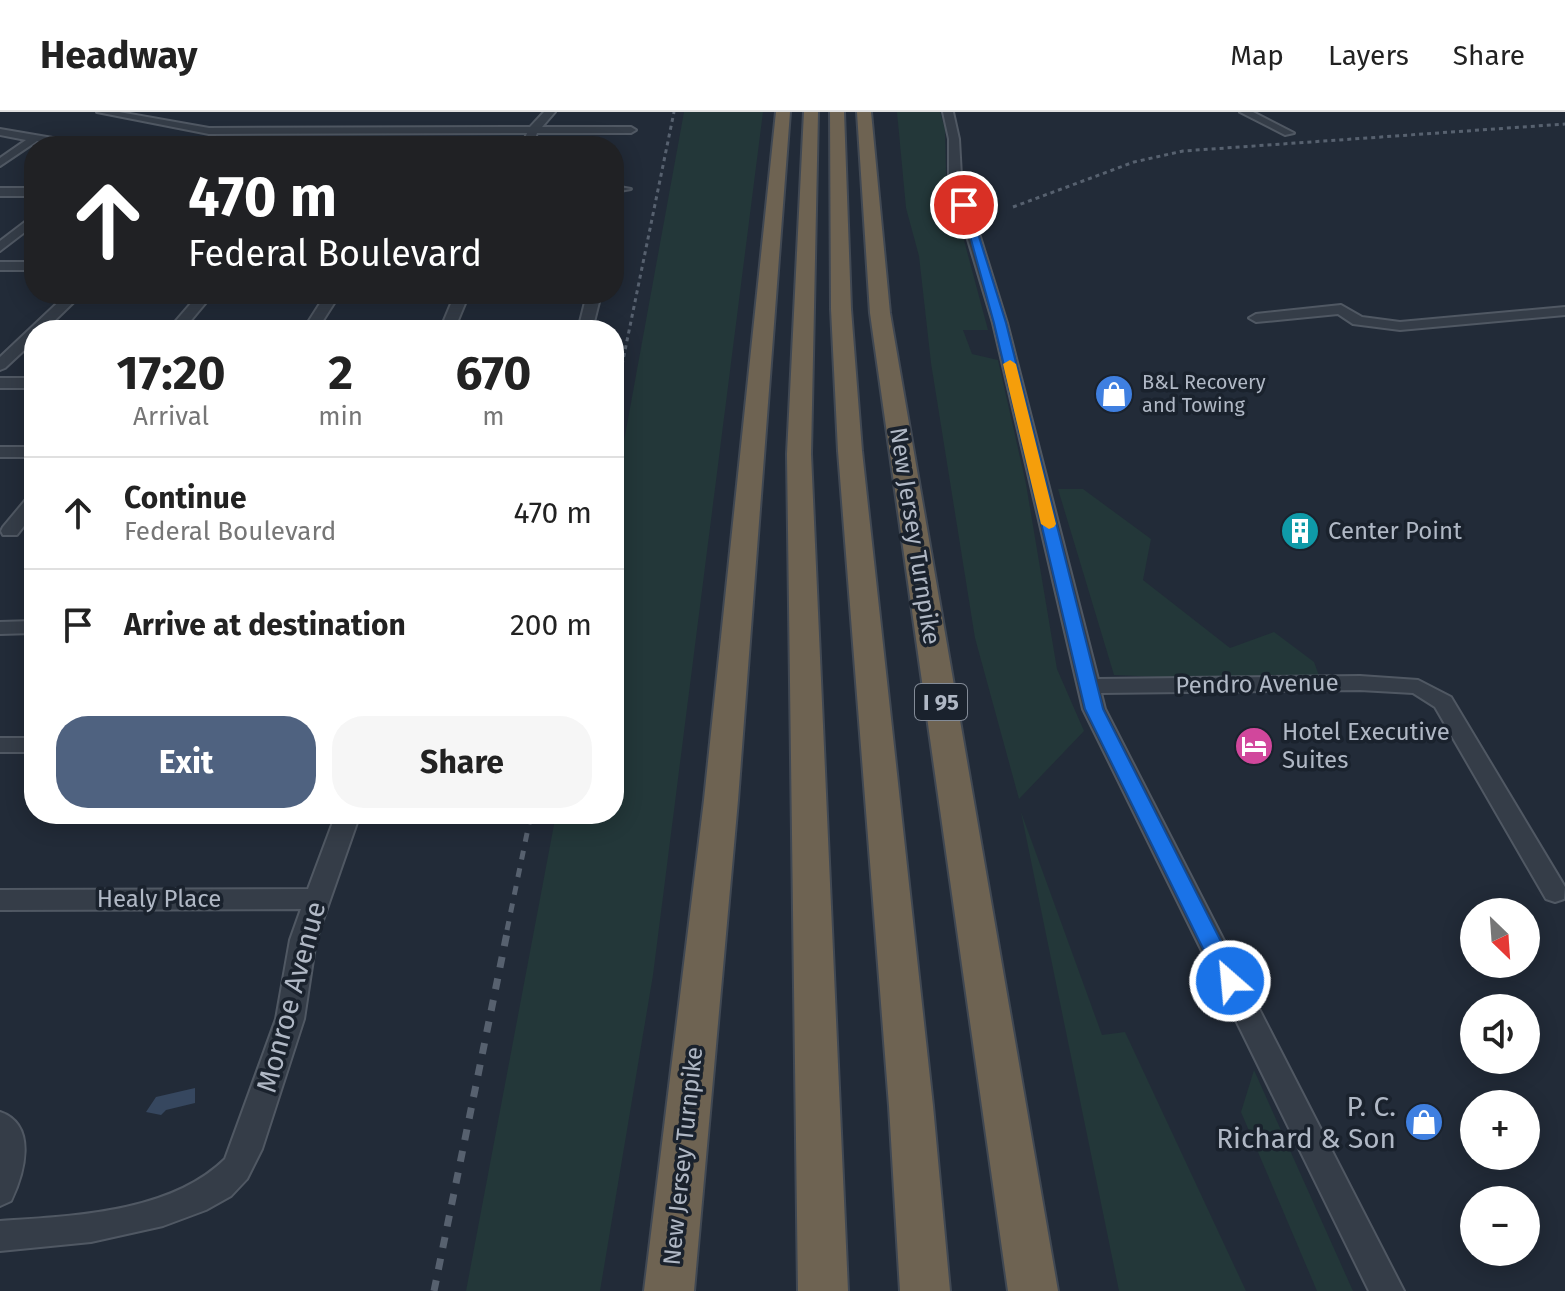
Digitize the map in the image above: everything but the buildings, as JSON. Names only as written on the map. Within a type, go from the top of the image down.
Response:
[{"type":"highway","name":"New Jersey Turnpike","points":[[669,1291],[722,784],[783,112]]},
{"type":"highway","points":[[811,112],[800,496],[823,1291]]},
{"type":"highway","name":"New Jersey Turnpike","points":[[837,112],[841,309],[850,451],[910,1090],[925,1291]]},
{"type":"highway","name":"New Jersey Turnpike","points":[[864,112],[880,313],[1033,1291]]},
{"type":"street","points":[[102,112],[194,129],[237,131],[631,130]]},
{"type":"street","points":[[141,119],[165,112]]},
{"type":"street","points":[[531,136],[550,112]]},
{"type":"street","points":[[948,112],[954,139],[955,176],[1000,323],[1098,717],[1387,1291]]},
{"type":"street","points":[[1245,112],[1289,133]]},
{"type":"street","points":[[333,136],[338,130]]},
{"type":"street","points":[[434,136],[438,130]]},
{"type":"street","points":[[232,136],[237,131]]},
{"type":"street","points":[[0,132],[24,140]]},
{"type":"street","points":[[0,139],[24,142]]},
{"type":"street","points":[[0,163],[24,149]]},
{"type":"street","points":[[0,192],[24,192]]},
{"type":"street","points":[[0,247],[24,227]]},
{"type":"street","points":[[0,266],[24,266]]},
{"type":"street","points":[[48,320],[64,304]]},
{"type":"street","points":[[184,320],[197,304]]},
{"type":"street","points":[[1256,318],[1341,309],[1358,321],[1400,326],[1565,311]]},
{"type":"street","points":[[0,365],[24,342]]},
{"type":"street","points":[[0,383],[24,383]]},
{"type":"street","points":[[0,452],[24,452]]},
{"type":"street","points":[[5,531],[24,511]]},
{"type":"street","points":[[0,628],[24,627]]},
{"type":"street","name":"Pendro Avenue","points":[[1088,686],[1360,683],[1418,687],[1443,702],[1555,892]]},
{"type":"street","points":[[0,745],[24,745]]},
{"type":"street","name":"Monroe Avenue","points":[[0,1236],[80,1229],[136,1217],[201,1198],[229,1178],[249,1139],[295,1002],[299,954],[344,824]]},
{"type":"street","name":"Healy Place","points":[[0,900],[317,899]]},
{"type":"street","points":[[0,1125],[8,1138],[12,1159],[0,1191]]},
{"type":"green space","points":[[684,112],[763,112],[653,975],[600,1291],[466,1291],[554,824],[624,824],[624,441]]},
{"type":"green space","points":[[897,112],[940,112],[945,129],[946,173],[988,330],[963,330],[972,354],[998,360],[1026,484],[1057,669],[1084,731],[1019,799],[975,638],[931,363],[919,256],[906,208]]},
{"type":"green space","points":[[1058,489],[1083,489],[1151,539],[1143,580],[1230,648],[1274,632],[1314,662],[1322,684],[1114,675]]},
{"type":"green space","points":[[1021,812],[1102,1035],[1125,1032],[1246,1291],[1119,1291]]},
{"type":"green space","points":[[1254,1070],[1353,1291],[1317,1291],[1241,1112]]},
{"type":"water","points":[[195,1088],[195,1103],[166,1110],[161,1115],[146,1112],[156,1097]]},
{"type":"railway","points":[[624,355],[674,112]]},
{"type":"railway","points":[[1013,207],[1134,162],[1183,151],[1565,124]]},
{"type":"railway","points":[[507,930],[529,824]]},
{"type":"railway","points":[[434,1291],[508,928]]},
{"type":"slow traffic","points":[[1010,364],[1049,524]]},
{"type":"place","name":"B&L Recovery and Towing","points":[[1114,394]]},
{"type":"place","name":"Center Point","points":[[1300,531]]},
{"type":"place","name":"Hotel Executive Suites","points":[[1254,746]]},
{"type":"place","name":"P. C. Richard & Son","points":[[1424,1122]]},
{"type":"route","points":[[964,205],[1000,323],[1094,709],[1230,981]]}]
